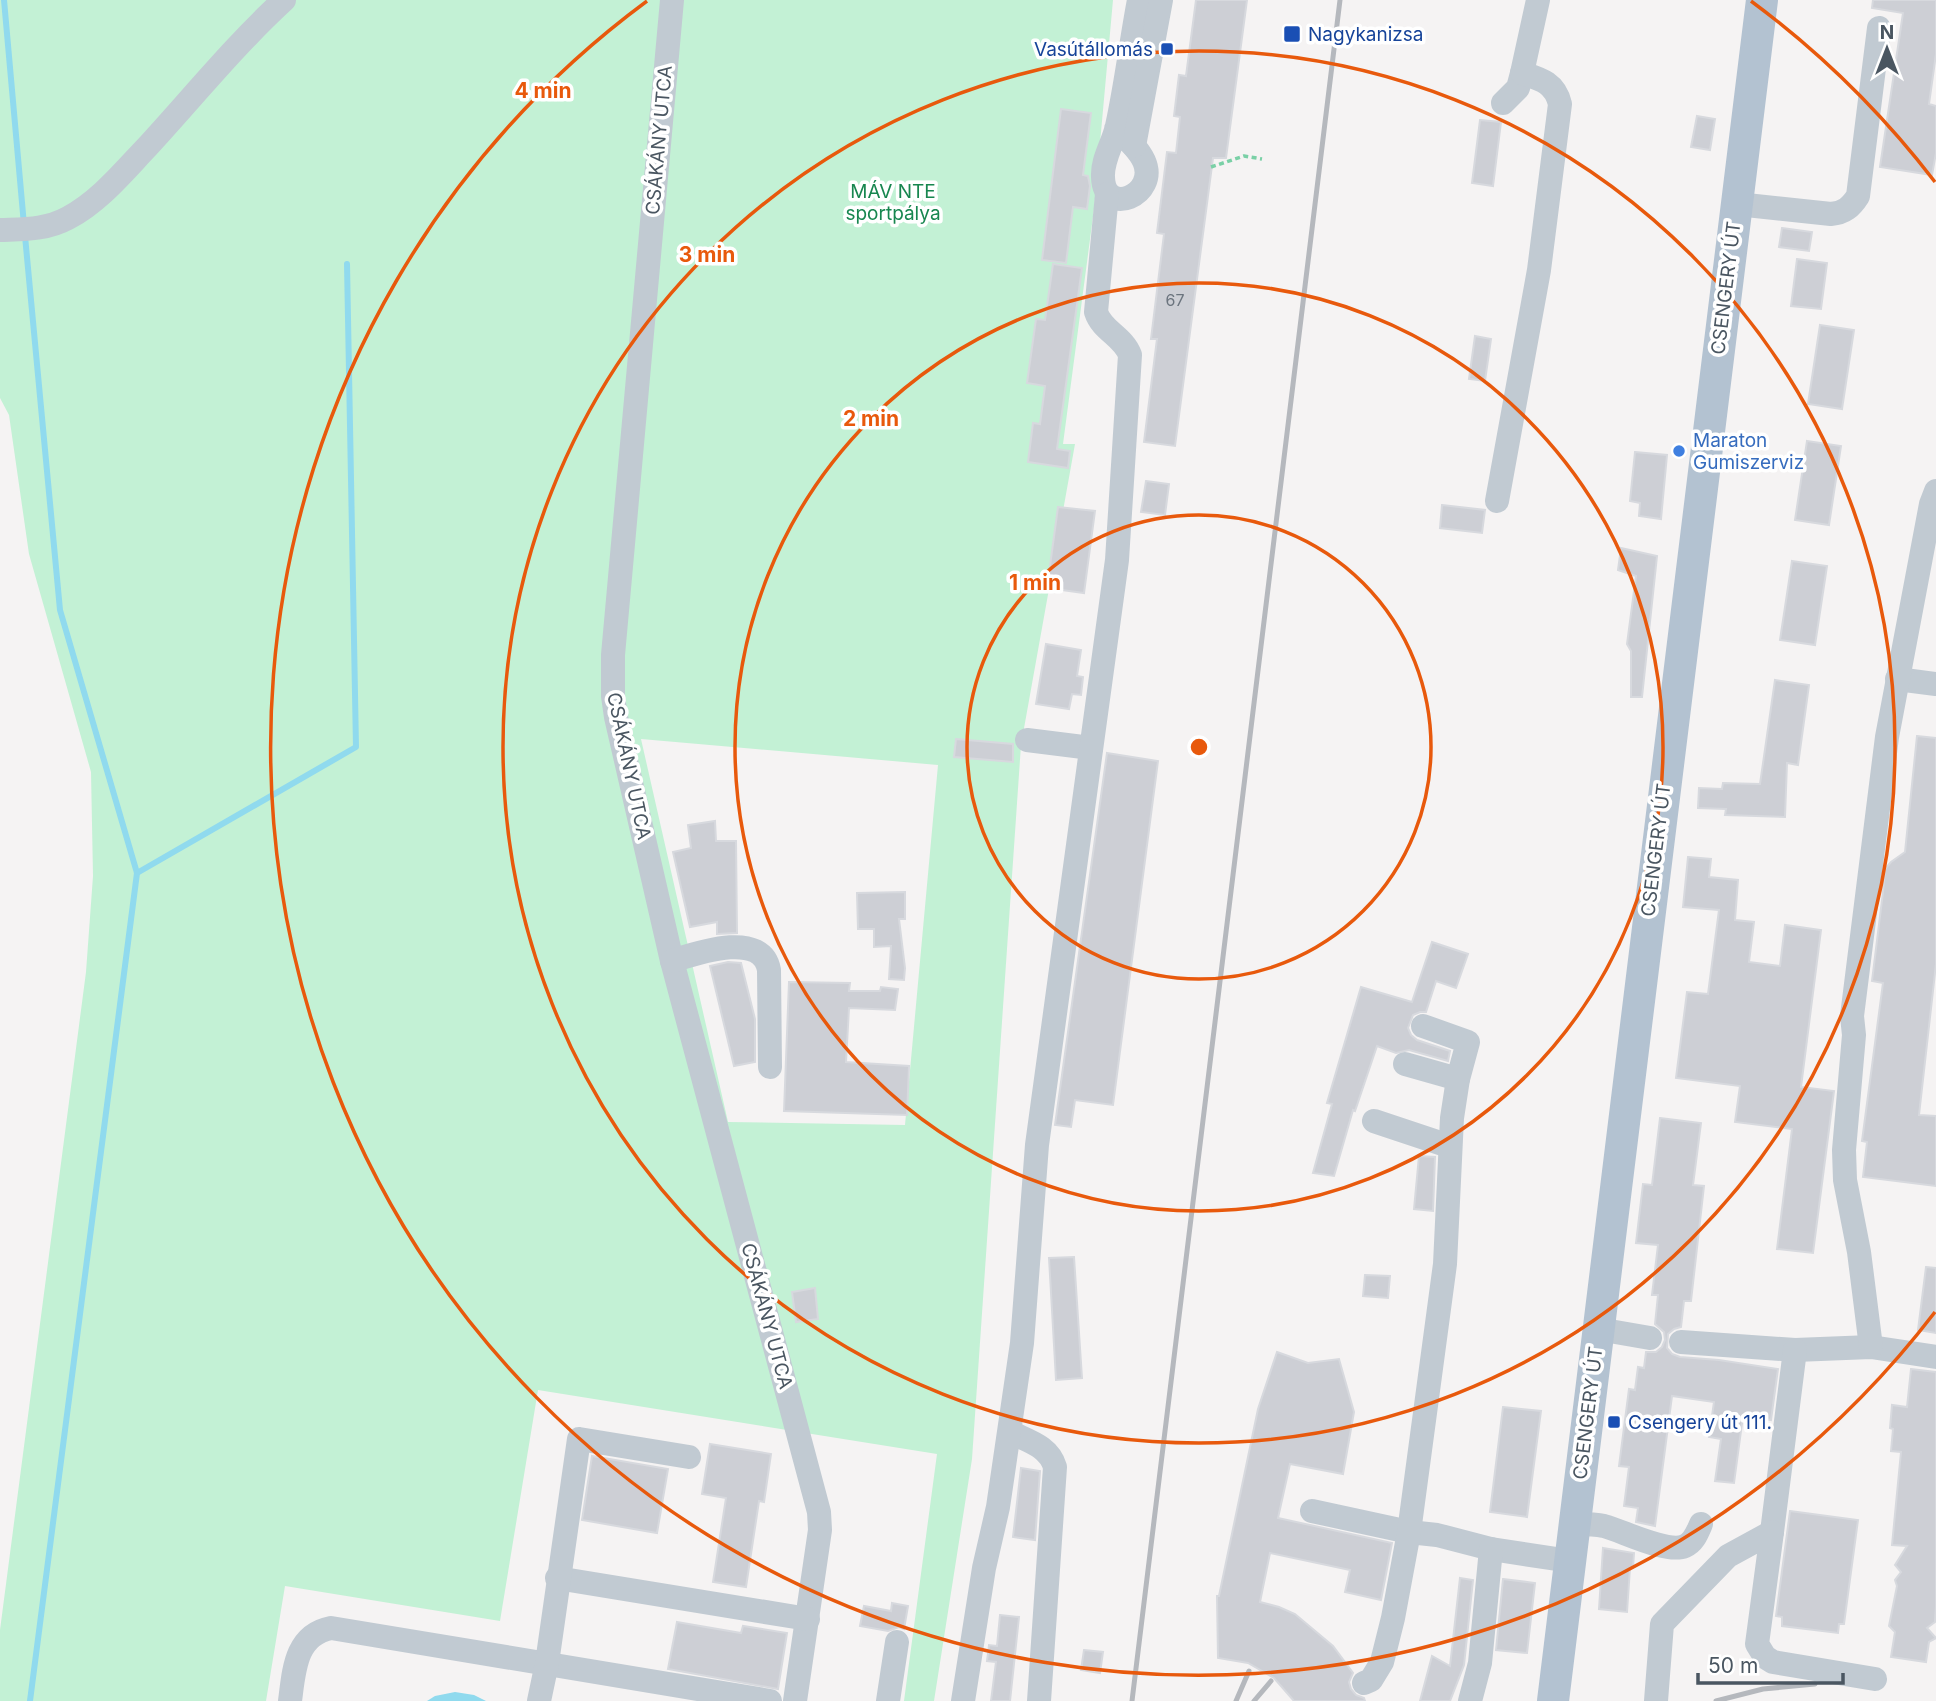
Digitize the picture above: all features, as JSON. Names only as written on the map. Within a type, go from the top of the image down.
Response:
[{"type":"main road","name":"CSENGERY ÚT","points":[[1553,1701],[1762,0]]},
{"type":"street","points":[[0,230],[37,229],[68,218],[97,198],[200,90],[257,25],[284,0]]},
{"type":"street","name":"CSÁKÁNY UTCA","points":[[672,0],[612,678],[616,717],[673,961],[818,1512],[820,1530],[795,1701]]},
{"type":"street","points":[[963,1701],[984,1568],[998,1507],[1010,1432],[1022,1343],[1037,1145],[1117,561],[1130,355],[1123,342],[1098,320],[1096,312],[1107,194],[1103,170],[1116,129],[1139,0]]},
{"type":"street","points":[[1134,146],[1161,0]]},
{"type":"street","points":[[1503,103],[1518,88],[1538,0]]},
{"type":"street","points":[[1737,204],[1831,214],[1841,214],[1853,204],[1858,196],[1879,28]]},
{"type":"street","points":[[1497,501],[1539,270],[1560,104],[1551,85],[1522,74]]},
{"type":"street","points":[[1107,194],[1113,198],[1124,199],[1135,195],[1145,183],[1146,167],[1134,146],[1116,129]]},
{"type":"street","points":[[1871,1347],[1859,1252],[1845,1180],[1844,1150],[1854,1035],[1852,1016],[1887,737],[1931,504],[1936,491]]},
{"type":"street","points":[[1897,680],[1936,684]]},
{"type":"street","points":[[1027,740],[1091,748]]},
{"type":"street","points":[[673,961],[713,950],[739,947],[749,949],[764,958],[769,970],[770,1067]]},
{"type":"street","points":[[1364,1684],[1371,1680],[1382,1662],[1409,1532],[1445,1264],[1449,1146],[1458,1079],[1468,1042],[1423,1026]]},
{"type":"street","points":[[1405,1064],[1458,1079]]},
{"type":"street","points":[[1374,1121],[1449,1146]]},
{"type":"street","points":[[1598,1329],[1650,1338]]},
{"type":"street","points":[[1681,1342],[1795,1350],[1871,1347],[1936,1357]]},
{"type":"street","points":[[1795,1350],[1757,1644],[1760,1651],[1773,1662],[1875,1679]]},
{"type":"street","points":[[1010,1432],[1047,1450],[1055,1467],[1039,1701]]},
{"type":"street","points":[[539,1701],[547,1663],[557,1578],[579,1439],[689,1457]]},
{"type":"street","points":[[1312,1511],[1409,1532],[1437,1535],[1492,1549],[1570,1561]]},
{"type":"street","points":[[1576,1524],[1601,1525],[1671,1548],[1684,1547],[1696,1536],[1701,1524]]},
{"type":"street","points":[[1656,1701],[1662,1624],[1728,1556],[1772,1532]]},
{"type":"street","points":[[1470,1701],[1480,1663],[1492,1549]]},
{"type":"street","points":[[557,1578],[808,1619]]},
{"type":"street","points":[[290,1701],[296,1658],[301,1649],[314,1634],[331,1628],[770,1701]]},
{"type":"street","points":[[888,1701],[897,1642]]},
{"type":"path","points":[[1211,167],[1244,156],[1262,159]]},
{"type":"green space","name":"MÁV NTE sportpálya","points":[[0,0],[1113,0],[1094,209],[1063,444],[1075,444],[1021,745],[972,1459],[934,1701],[904,1701],[937,1454],[538,1390],[500,1621],[285,1586],[266,1701],[0,1701],[0,1630],[86,972],[93,876],[91,772],[29,554],[9,415],[0,398]],"holes":[[[641,739],[938,765],[905,1125],[728,1122]]]},
{"type":"water","points":[[455,1692],[474,1695],[486,1701],[427,1701],[435,1696]]},
{"type":"building","points":[[1196,0],[1247,0],[1226,158],[1213,158],[1175,446],[1144,442],[1157,339],[1151,339],[1164,234],[1157,233],[1167,152],[1176,153],[1180,117],[1174,116],[1179,75],[1186,76]]},
{"type":"building","points":[[1873,0],[1936,0],[1936,54],[1929,104],[1936,106],[1936,153],[1932,175],[1880,167],[1903,13],[1872,8]]},
{"type":"building","points":[[1061,109],[1091,113],[1083,175],[1088,176],[1090,186],[1087,209],[1073,207],[1066,263],[1042,260]]},
{"type":"building","points":[[1697,116],[1715,119],[1710,150],[1691,147]]},
{"type":"building","points":[[1480,120],[1501,122],[1493,186],[1472,183]]},
{"type":"building","points":[[1782,228],[1812,232],[1809,251],[1779,247]]},
{"type":"building","points":[[1797,259],[1827,263],[1821,309],[1791,306]]},
{"type":"building","points":[[1053,264],[1082,268],[1057,449],[1070,451],[1068,468],[1028,462],[1033,423],[1040,424],[1045,386],[1027,383],[1036,319],[1045,320]]},
{"type":"building","points":[[1820,325],[1854,330],[1842,409],[1808,404]]},
{"type":"building","points":[[1475,336],[1491,339],[1485,381],[1469,379]]},
{"type":"building","points":[[1807,441],[1841,446],[1829,525],[1795,520]]},
{"type":"building","points":[[1635,452],[1667,455],[1661,519],[1639,516],[1640,503],[1630,501]]},
{"type":"building","points":[[1146,481],[1169,484],[1165,515],[1141,512]]},
{"type":"building","points":[[1442,505],[1485,510],[1482,533],[1440,528]]},
{"type":"building","points":[[1058,507],[1095,511],[1084,593],[1047,588]]},
{"type":"building","points":[[1621,548],[1657,556],[1642,697],[1631,697],[1631,651],[1627,644],[1636,576],[1618,570]]},
{"type":"building","points":[[1792,561],[1827,566],[1815,645],[1780,640]]},
{"type":"building","points":[[1046,644],[1081,650],[1077,676],[1083,677],[1081,695],[1072,694],[1069,709],[1036,704]]},
{"type":"building","points":[[1775,680],[1809,685],[1798,765],[1787,763],[1785,817],[1725,815],[1726,809],[1698,808],[1699,788],[1722,789],[1723,783],[1760,784]]},
{"type":"building","points":[[1917,736],[1936,738],[1936,964],[1919,1115],[1936,1116],[1936,1186],[1863,1177],[1867,1142],[1862,1141],[1883,983],[1872,981],[1885,869],[1905,852]]},
{"type":"building","points":[[956,739],[1013,744],[1013,762],[954,757]]},
{"type":"building","points":[[1107,753],[1158,761],[1113,1105],[1075,1100],[1071,1127],[1055,1125]]},
{"type":"building","points":[[715,821],[716,841],[736,841],[737,933],[717,934],[717,922],[690,927],[673,852],[691,848],[688,825]]},
{"type":"building","points":[[1688,857],[1711,859],[1709,877],[1738,880],[1735,920],[1754,922],[1749,962],[1780,966],[1785,925],[1821,930],[1801,1087],[1834,1091],[1813,1253],[1777,1249],[1792,1129],[1735,1122],[1740,1086],[1676,1078],[1687,992],[1708,994],[1719,910],[1683,907]]},
{"type":"building","points":[[905,892],[905,919],[899,919],[904,980],[889,979],[891,946],[874,947],[874,929],[858,929],[857,893]]},
{"type":"building","points":[[1432,942],[1468,954],[1456,988],[1436,981],[1426,1012],[1413,1015],[1408,1028],[1417,1040],[1450,1051],[1448,1061],[1409,1050],[1396,1053],[1377,1046],[1355,1111],[1353,1110],[1334,1176],[1313,1173],[1332,1104],[1327,1103],[1361,987],[1412,1002]]},
{"type":"building","points":[[728,962],[741,963],[755,1019],[755,1062],[734,1066],[710,966]]},
{"type":"building","points":[[789,982],[850,983],[849,991],[880,991],[881,987],[898,989],[895,1010],[849,1008],[846,1062],[909,1066],[907,1115],[784,1111]]},
{"type":"building","points":[[1660,1118],[1701,1123],[1693,1185],[1704,1186],[1691,1301],[1684,1301],[1681,1327],[1668,1334],[1667,1348],[1680,1357],[1778,1369],[1771,1420],[1743,1416],[1734,1483],[1715,1481],[1721,1439],[1709,1437],[1714,1402],[1672,1396],[1655,1526],[1636,1522],[1638,1508],[1624,1506],[1629,1467],[1619,1466],[1629,1389],[1635,1390],[1638,1367],[1644,1368],[1646,1352],[1656,1352],[1665,1340],[1664,1332],[1655,1324],[1658,1295],[1652,1295],[1658,1245],[1636,1243],[1643,1184],[1652,1185]]},
{"type":"building","points":[[1419,1156],[1435,1157],[1433,1211],[1414,1209]]},
{"type":"building","points":[[1074,1257],[1082,1378],[1056,1380],[1049,1258]]},
{"type":"building","points":[[1926,1267],[1936,1268],[1936,1333],[1918,1330]]},
{"type":"building","points":[[1365,1275],[1390,1276],[1388,1298],[1363,1296]]},
{"type":"building","points":[[815,1288],[818,1319],[796,1322],[792,1292]]},
{"type":"building","points":[[1277,1352],[1308,1363],[1339,1359],[1354,1412],[1343,1474],[1290,1464],[1278,1518],[1392,1543],[1381,1600],[1345,1592],[1350,1570],[1270,1553],[1260,1602],[1295,1614],[1333,1646],[1353,1673],[1349,1682],[1351,1689],[1365,1701],[1294,1701],[1274,1678],[1248,1663],[1218,1658],[1217,1596],[1258,1409]]},
{"type":"building","points":[[1911,1369],[1936,1372],[1936,1606],[1935,1622],[1927,1628],[1936,1638],[1929,1642],[1926,1662],[1891,1657],[1895,1632],[1889,1626],[1897,1586],[1895,1580],[1901,1572],[1895,1565],[1907,1546],[1892,1545],[1901,1452],[1891,1451],[1893,1429],[1890,1428],[1892,1405],[1907,1407]]},
{"type":"building","points":[[1503,1407],[1541,1411],[1527,1517],[1490,1512]]},
{"type":"building","points":[[710,1444],[771,1454],[764,1502],[759,1501],[746,1587],[713,1582],[726,1498],[702,1494]]},
{"type":"building","points":[[592,1456],[668,1469],[657,1533],[582,1520]]},
{"type":"building","points":[[1021,1468],[1040,1471],[1035,1540],[1013,1537]]},
{"type":"building","points":[[1790,1511],[1858,1520],[1844,1624],[1839,1624],[1838,1633],[1782,1626],[1782,1617],[1776,1616]]},
{"type":"building","points":[[1603,1548],[1634,1553],[1633,1568],[1630,1568],[1627,1612],[1599,1609]]},
{"type":"building","points":[[1460,1578],[1473,1580],[1464,1665],[1450,1701],[1420,1701],[1432,1656],[1450,1666]]},
{"type":"building","points":[[1503,1579],[1535,1583],[1527,1653],[1496,1650]]},
{"type":"building","points":[[892,1603],[908,1606],[904,1629],[899,1627],[888,1631],[860,1626],[864,1606],[891,1611]]},
{"type":"building","points":[[1000,1615],[1019,1617],[1010,1701],[991,1701],[996,1662],[987,1661],[989,1645],[997,1646]]},
{"type":"building","points":[[677,1622],[741,1633],[743,1626],[787,1633],[778,1689],[668,1669]]},
{"type":"building","points":[[1084,1650],[1103,1652],[1100,1673],[1081,1670]]},
{"type":"waterway","points":[[4,0],[24,225]]},
{"type":"waterway","points":[[25,236],[60,610],[137,873],[30,1701]]},
{"type":"waterway","points":[[137,873],[356,747],[347,264]]},
{"type":"railway","points":[[1132,1701],[1340,0]]},
{"type":"railway","points":[[1236,1701],[1249,1671]]},
{"type":"railway","points":[[1254,1701],[1271,1681]]},
{"type":"railway","points":[[1716,1701],[1763,1689],[1815,1684]]},
{"type":"place","name":"Nagykanizsa","points":[[1292,34]]},
{"type":"place","name":"Vasútállomás","points":[[1167,49]]},
{"type":"place","name":"Maraton Gumiszerviz","points":[[1679,451]]},
{"type":"place","name":"Csengery út 111.","points":[[1614,1422]]}]
